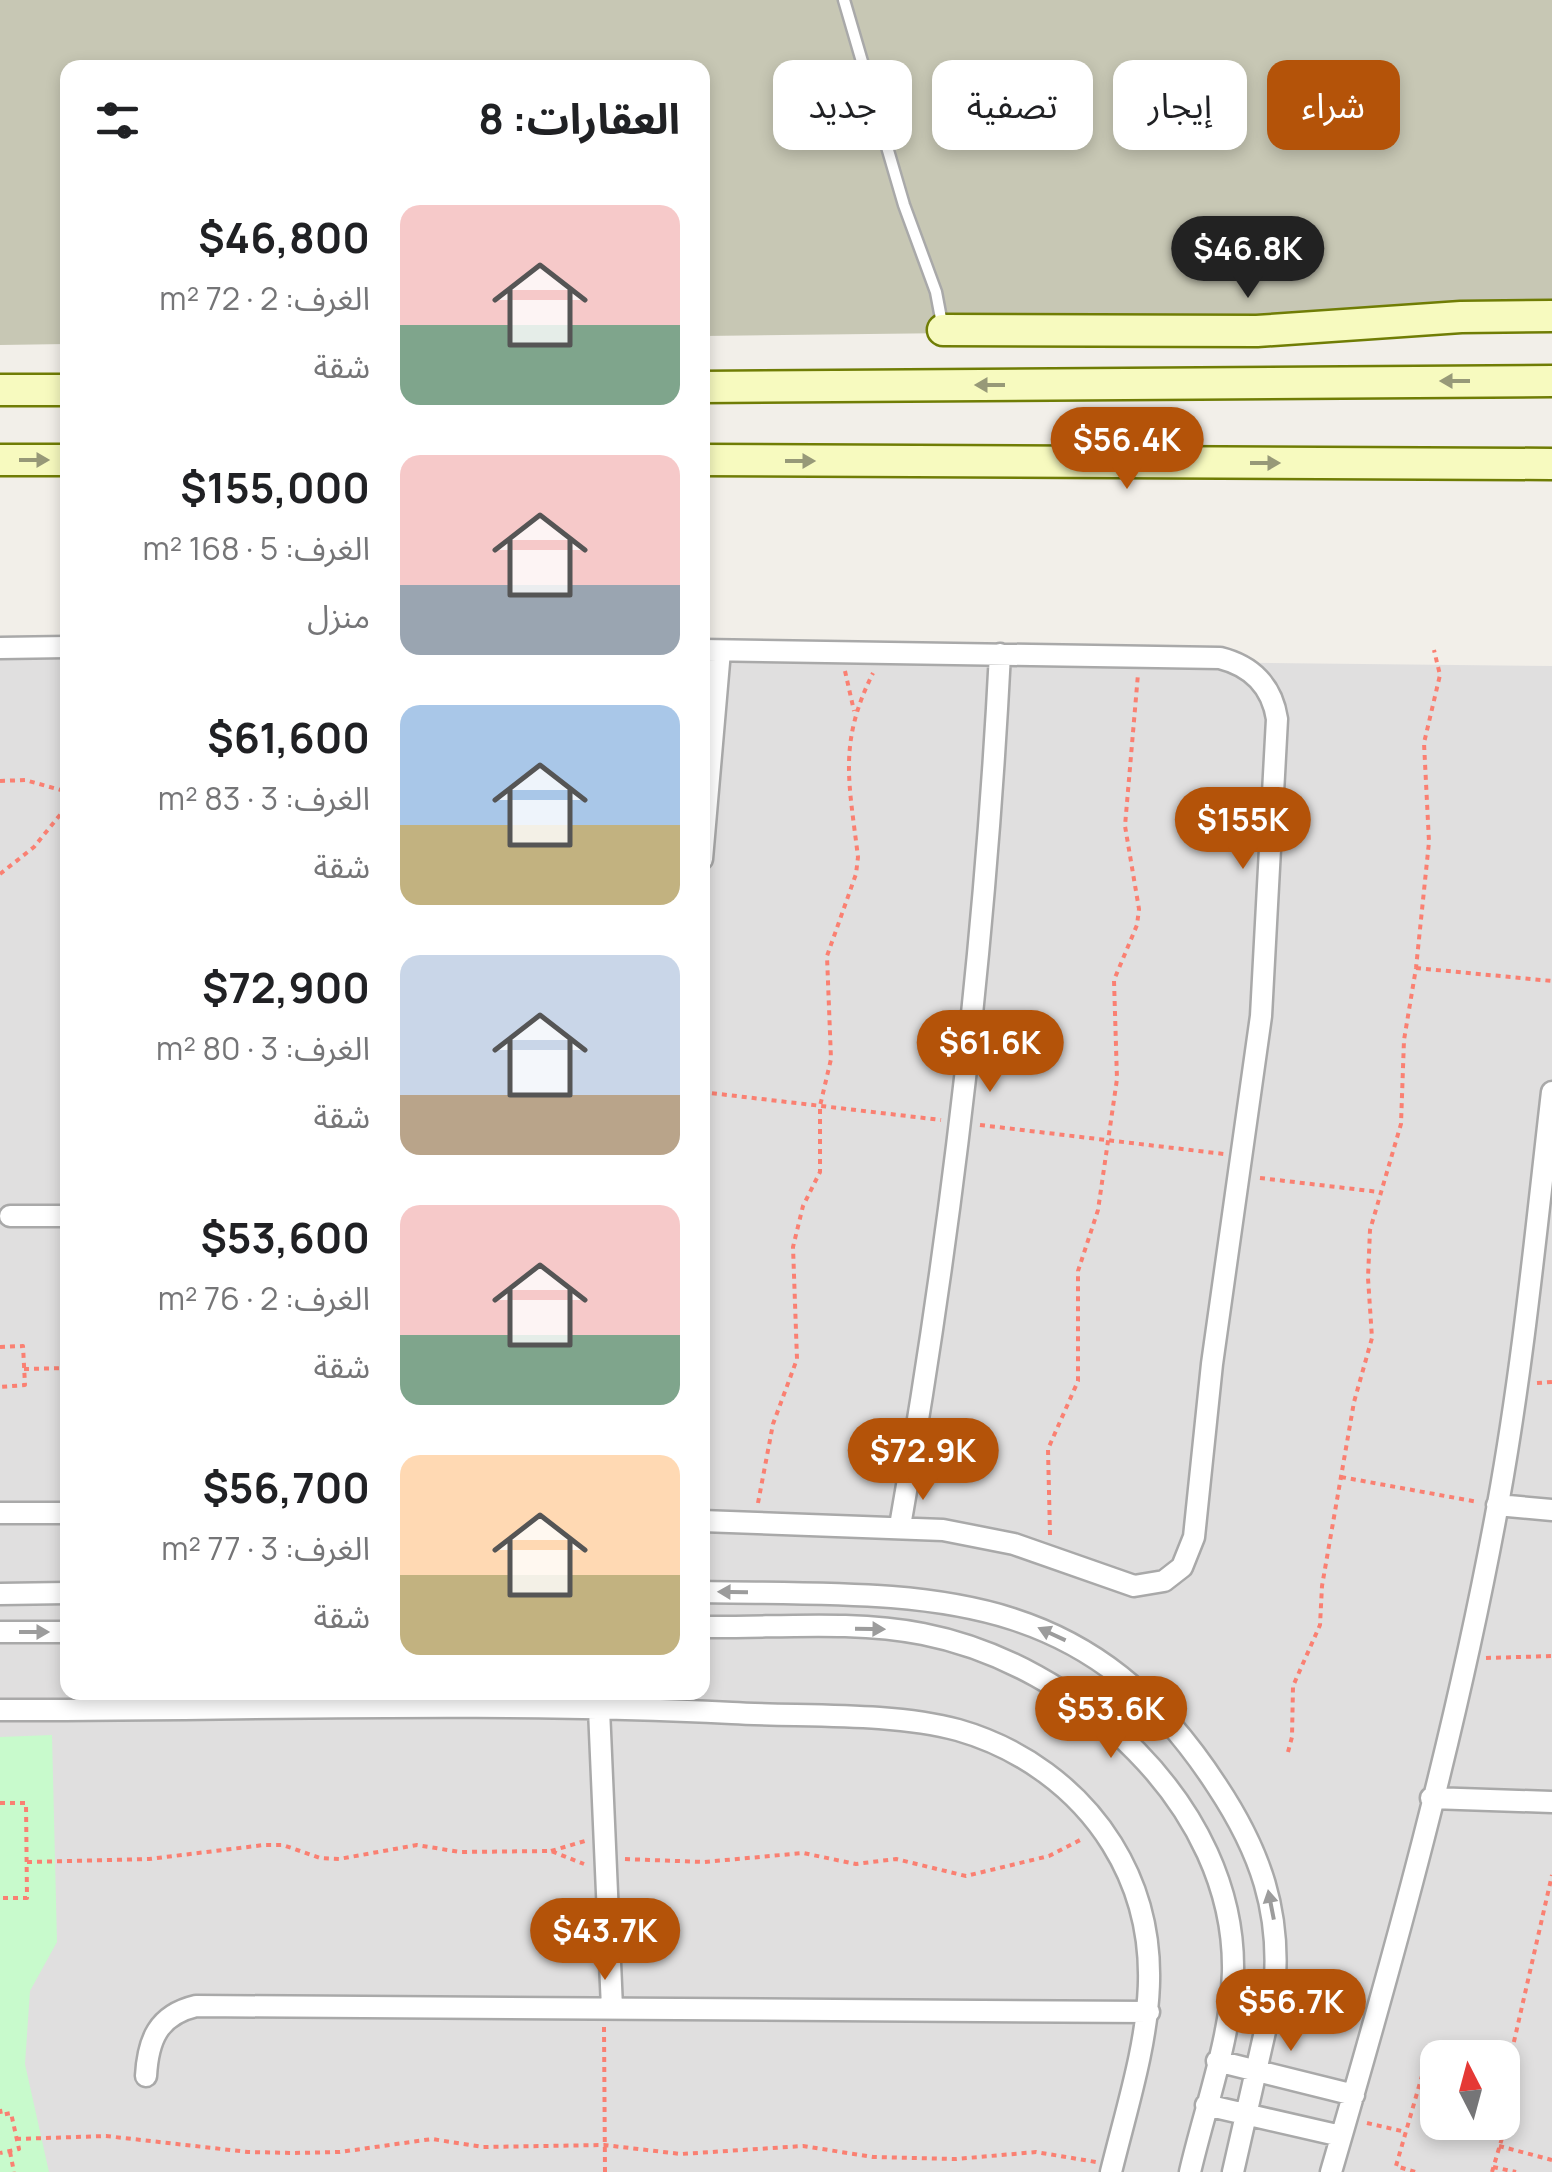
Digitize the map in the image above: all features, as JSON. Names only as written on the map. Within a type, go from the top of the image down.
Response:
[{"type":"main road","points":[[943,330],[1256,331],[1461,317],[1552,316]]},
{"type":"main road","points":[[710,387],[1552,381]]},
{"type":"main road","points":[[0,390],[60,390]]},
{"type":"main road","points":[[0,460],[60,460]]},
{"type":"main road","points":[[710,460],[1552,464]]},
{"type":"street","points":[[0,648],[60,648]]},
{"type":"street","points":[[710,692],[712,650],[1140,656],[1233,661],[1255,674],[1275,706],[1261,1016],[1212,1364],[1194,1537],[1188,1558],[1164,1580],[1134,1586],[1051,1555],[977,1536],[900,1526],[710,1521]]},
{"type":"street","points":[[900,1526],[937,1310],[966,1092],[1000,654]]},
{"type":"street","points":[[1331,2172],[1431,1798],[1498,1505],[1545,1226],[1552,1092]]},
{"type":"street","points":[[10,1216],[60,1216]]},
{"type":"street","points":[[1498,1505],[1552,1510]]},
{"type":"street","points":[[0,1512],[60,1513]]},
{"type":"street","points":[[710,1592],[906,1596],[974,1606],[1069,1642],[1142,1693],[1189,1742],[1245,1830],[1266,1881],[1276,1936],[1277,1964],[1258,2072],[1233,2172]]},
{"type":"street","points":[[0,1594],[60,1593]]},
{"type":"street","points":[[710,1627],[884,1629],[935,1636],[1015,1663],[1060,1688],[1100,1717],[1166,1787],[1199,1842],[1231,1932],[1230,2009],[1190,2172]]},
{"type":"street","points":[[0,1632],[60,1632]]},
{"type":"street","points":[[0,1710],[599,1709],[898,1722],[982,1738],[1032,1763],[1076,1799],[1124,1865],[1142,1912],[1150,1962],[1149,2012],[1112,2168]]},
{"type":"street","points":[[599,1709],[608,2008]]},
{"type":"street","points":[[1431,1798],[1552,1802]]},
{"type":"street","points":[[146,2076],[147,2048],[158,2027],[176,2012],[196,2006],[1149,2012]]},
{"type":"street","points":[[1217,2062],[1354,2095]]},
{"type":"street","points":[[1206,2105],[1248,2115],[1344,2127]]},
{"type":"lane","points":[[844,0],[904,205],[936,292],[943,330]]},
{"type":"path","points":[[1288,1752],[1292,1737],[1290,1700],[1320,1625],[1322,1586],[1359,1376],[1372,1338],[1368,1256],[1380,1192],[1401,1124],[1404,1040],[1416,968],[1430,818],[1424,743],[1440,676],[1434,650]]},
{"type":"path","points":[[754,1523],[772,1424],[797,1359],[800,1340],[792,1272],[796,1225],[820,1172],[820,1106],[832,1059],[826,956],[856,874],[858,857],[848,770],[854,711],[840,652]]},
{"type":"path","points":[[854,711],[883,653]]},
{"type":"path","points":[[1051,1555],[1048,1449],[1078,1381],[1078,1272],[1098,1210],[1116,1079],[1114,980],[1140,909],[1125,826],[1140,656]]},
{"type":"path","points":[[0,781],[25,780],[60,790]]},
{"type":"path","points":[[0,874],[34,847],[60,815]]},
{"type":"path","points":[[1416,968],[1552,982]]},
{"type":"path","points":[[1241,1176],[1380,1192]]},
{"type":"path","points":[[0,1347],[23,1346],[25,1385],[0,1386]]},
{"type":"path","points":[[24,1369],[60,1368]]},
{"type":"path","points":[[1341,1477],[1498,1505]]},
{"type":"path","points":[[1466,1658],[1552,1656]]},
{"type":"path","points":[[0,1803],[26,1803],[27,1862],[27,1898],[0,1898]]},
{"type":"path","points":[[27,1862],[148,1858],[264,1845],[339,1859],[417,1845],[460,1852],[551,1851],[606,1866],[803,1853],[856,1864],[896,1859],[966,1876],[1048,1856],[1101,1829]]},
{"type":"path","points":[[551,1851],[604,1835]]},
{"type":"path","points":[[1513,2040],[1552,1876]]},
{"type":"path","points":[[604,2172],[608,2008]]},
{"type":"path","points":[[1415,2172],[1396,2166],[1420,2083]]},
{"type":"path","points":[[0,2109],[2,2115],[11,2113],[19,2149],[0,2153]]},
{"type":"path","points":[[1344,2127],[1406,2132]]},
{"type":"path","points":[[16,2139],[106,2136],[248,2152],[294,2153],[358,2150],[432,2139],[483,2147],[604,2145],[681,2154],[803,2146],[873,2158],[1036,2152],[1112,2168]]},
{"type":"path","points":[[1501,2140],[1492,2169],[1516,2172]]},
{"type":"path","points":[[1499,2146],[1552,2160]]},
{"type":"path","points":[[10,2151],[14,2172]]},
{"type":"shaded area","points":[[0,0],[1552,0],[1552,326],[710,336],[710,60],[60,60],[60,344],[0,345]]},
{"type":"shaded area","points":[[0,650],[60,651],[60,1700],[710,1700],[710,657],[1552,666],[1552,2172],[0,2172]]},
{"type":"green space","points":[[52,1735],[57,1942],[30,1991],[25,2064],[49,2172],[0,2172],[0,1737]]}]
